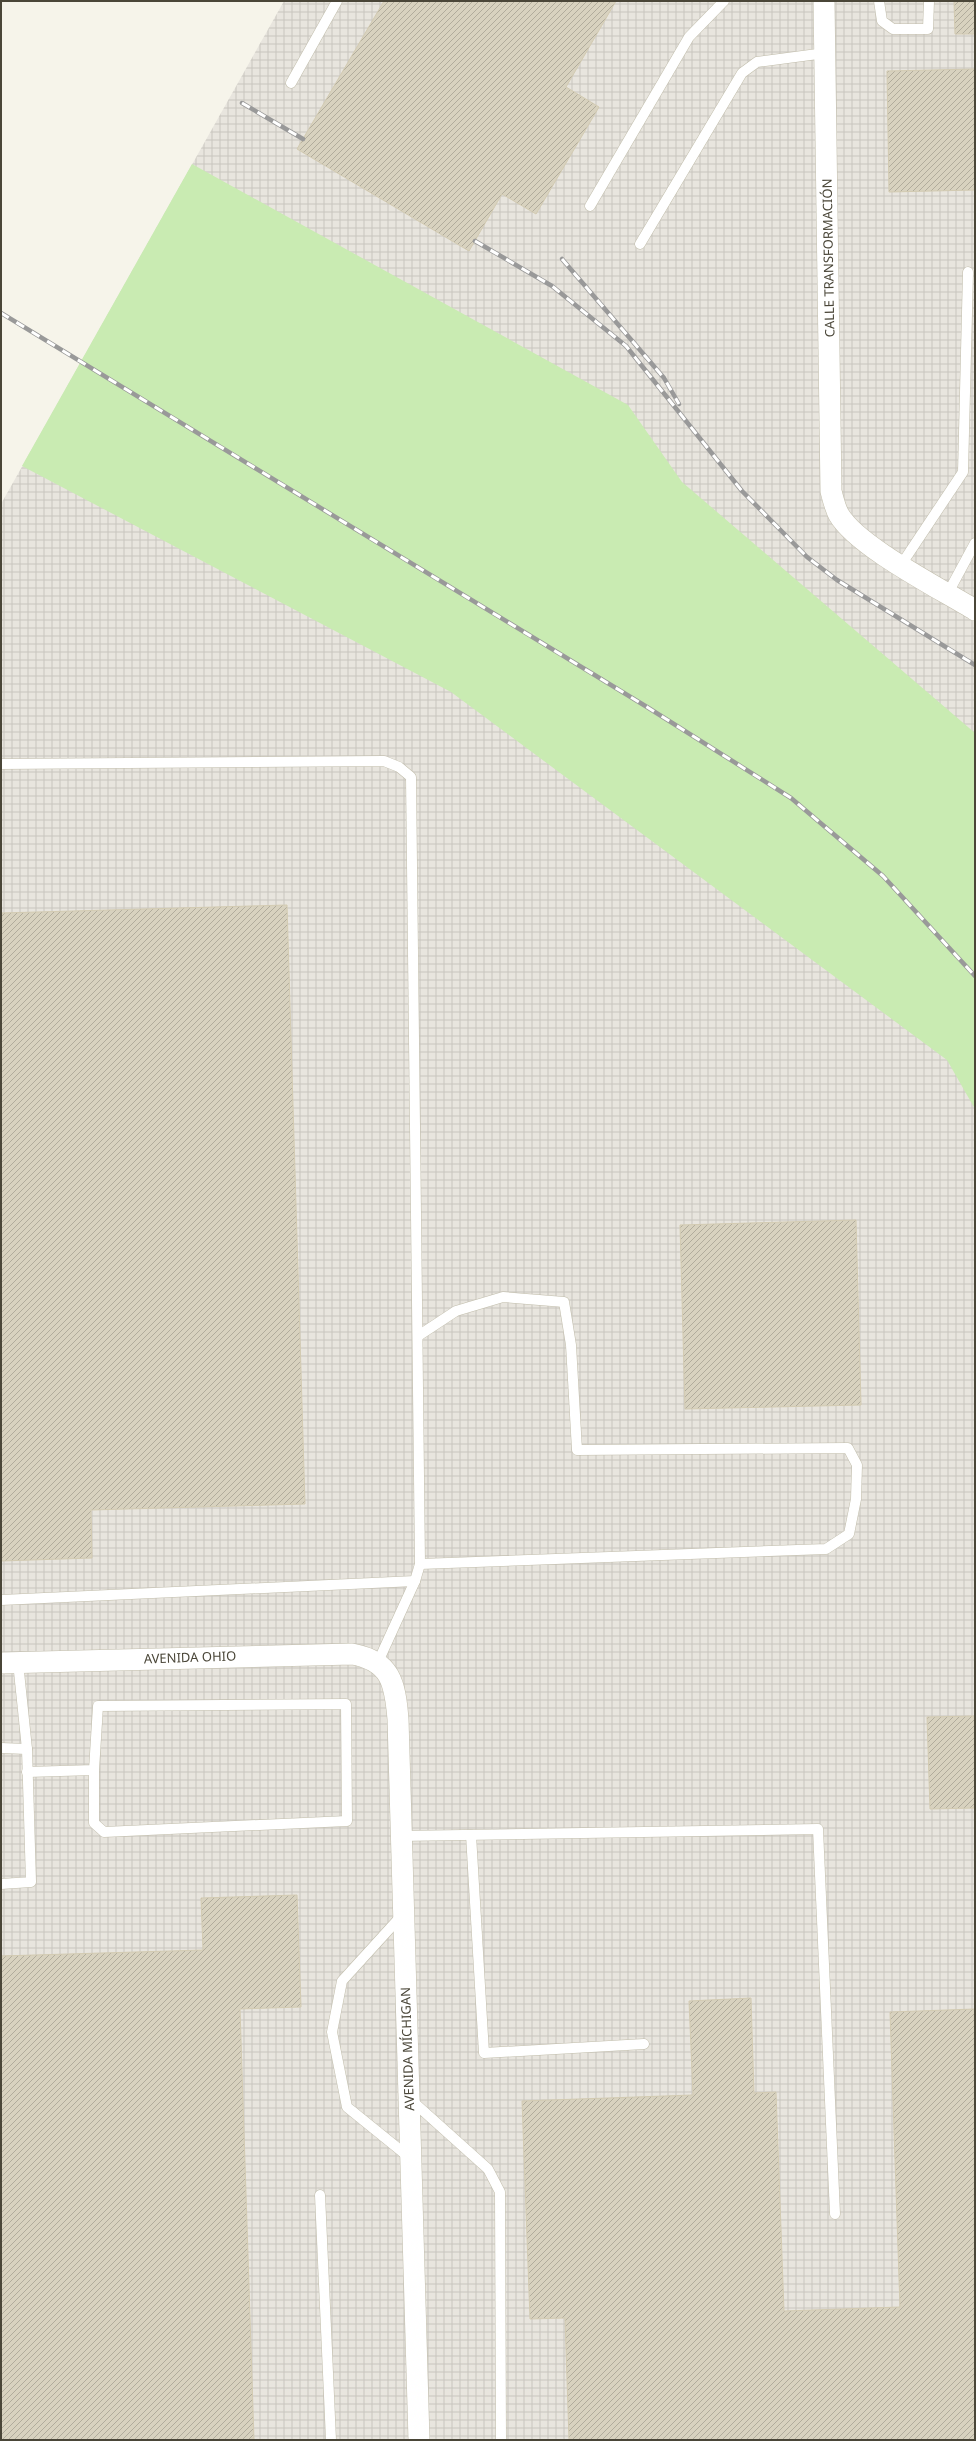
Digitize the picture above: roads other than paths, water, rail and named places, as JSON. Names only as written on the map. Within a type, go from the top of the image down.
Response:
[{"type":"street","name":"CALLE TRANSFORMACIÓN","points":[[824,1],[826,53],[831,491],[838,514],[855,535],[900,565]]},
{"type":"street","points":[[900,565],[975,610]]},
{"type":"street","name":"AVENIDA OHIO","points":[[10,1663],[319,1653],[352,1654],[367,1657],[378,1662]]},
{"type":"street","name":"AVENIDA MÍCHIGAN","points":[[378,1662],[390,1677],[396,1698],[419,2440]]},
{"type":"lane","points":[[291,83],[337,1]]},
{"type":"lane","points":[[590,206],[689,37],[724,1]]},
{"type":"lane","points":[[879,1],[882,21],[893,29],[928,29],[929,1]]},
{"type":"lane","points":[[640,244],[742,73],[757,62],[826,53]]},
{"type":"lane","points":[[900,565],[963,472],[968,272]]},
{"type":"lane","points":[[948,593],[975,543]]},
{"type":"lane","points":[[1,764],[384,761],[399,767],[411,777],[420,1564],[415,1581],[378,1662]]},
{"type":"lane","points":[[418,1336],[456,1311],[503,1297],[564,1302],[571,1345],[577,1450],[848,1448],[856,1464],[856,1499],[849,1534],[826,1549],[420,1564]]},
{"type":"lane","points":[[1,1600],[415,1581]]},
{"type":"lane","points":[[1,1884],[31,1882],[27,1749],[10,1663]]},
{"type":"lane","points":[[346,1704],[347,1821],[104,1832],[94,1823],[94,1770],[98,1706],[346,1704]]},
{"type":"lane","points":[[1,1748],[27,1749]]},
{"type":"lane","points":[[27,1772],[94,1770]]},
{"type":"lane","points":[[400,1836],[818,1829],[835,2214]]},
{"type":"lane","points":[[471,1835],[484,2052],[644,2044]]},
{"type":"lane","points":[[402,1914],[342,1981],[332,2032],[347,2107],[410,2158]]},
{"type":"lane","points":[[408,2098],[488,2169],[500,2192],[502,2440]]},
{"type":"lane","points":[[320,2196],[331,2440]]},
{"type":"railway","points":[[242,103],[303,139]]},
{"type":"railway","points":[[475,241],[552,286],[626,346],[742,491],[807,557],[837,580],[975,665]]},
{"type":"railway","points":[[562,259],[664,378],[679,404]]},
{"type":"railway","points":[[1,313],[647,707],[791,798],[883,876],[975,976]]}]
